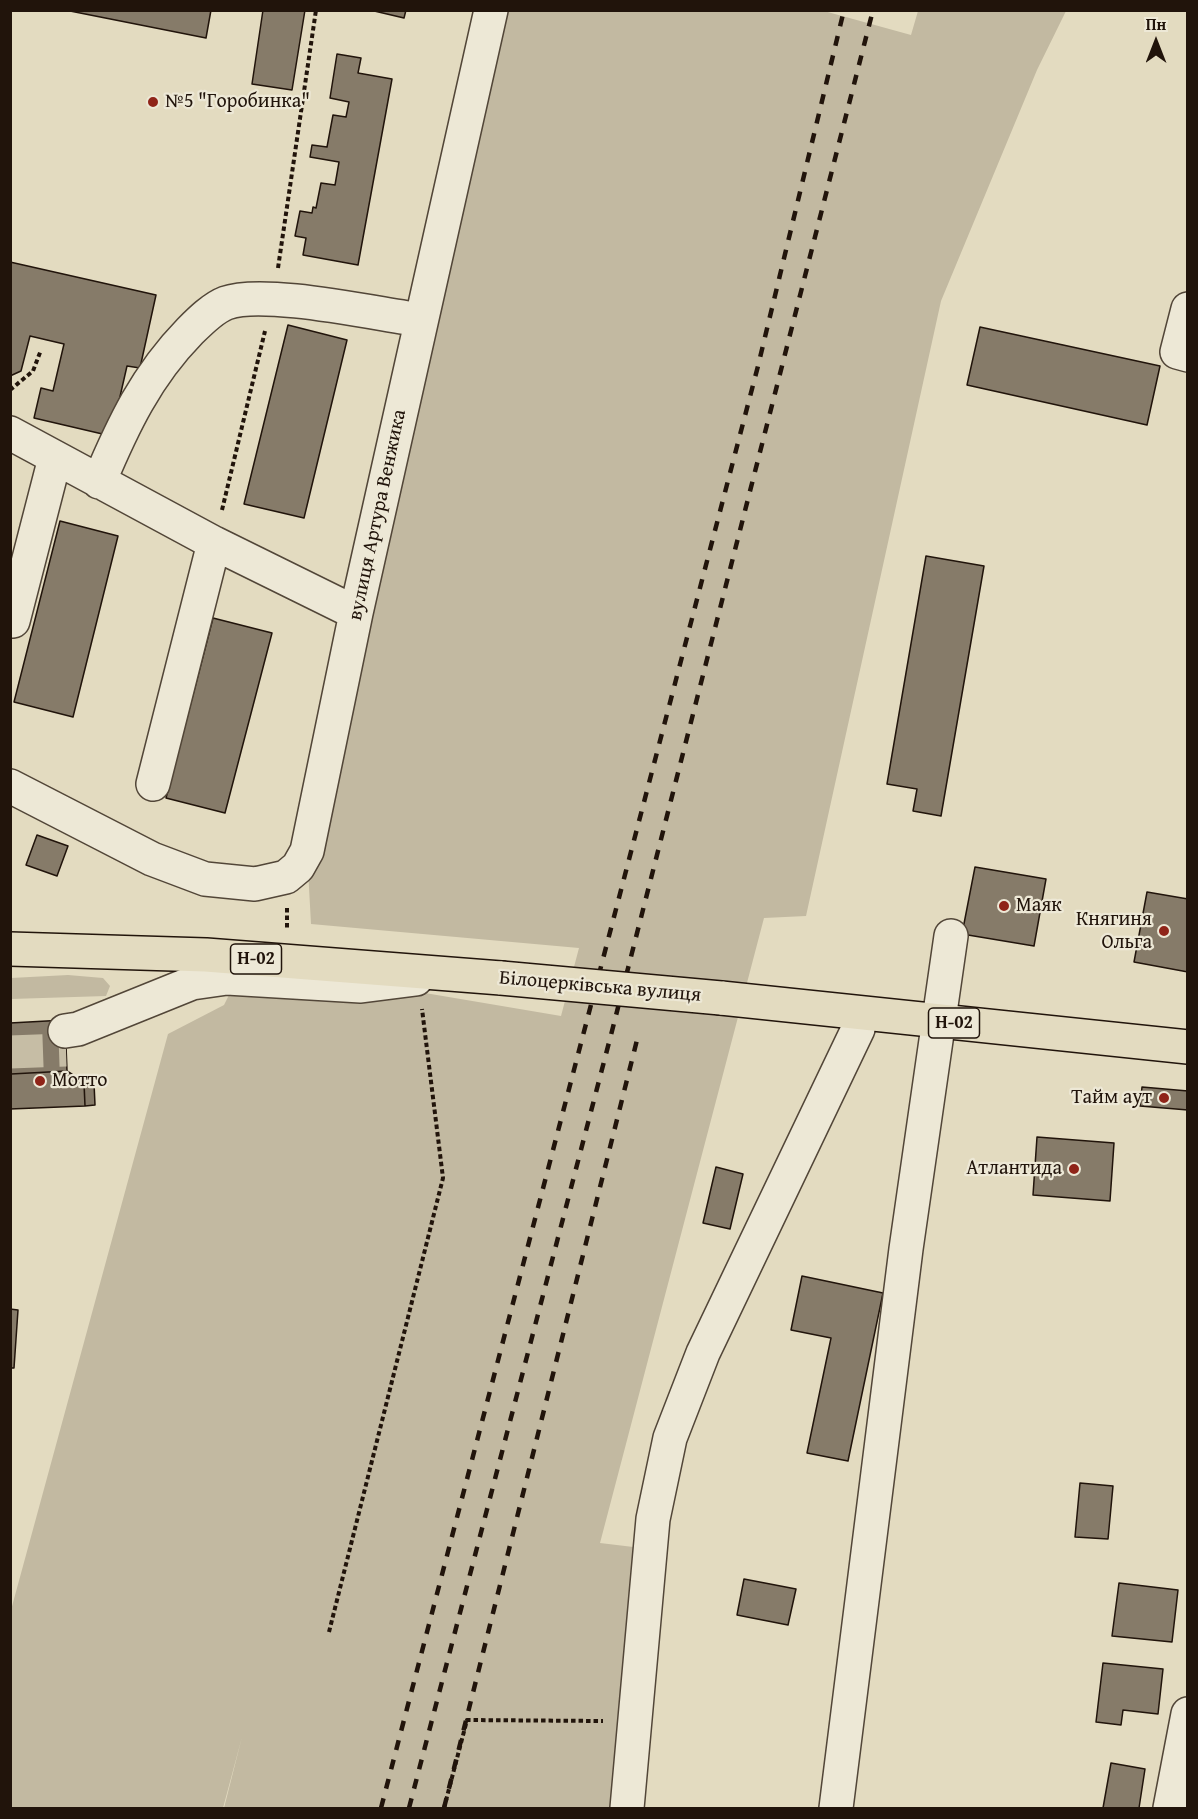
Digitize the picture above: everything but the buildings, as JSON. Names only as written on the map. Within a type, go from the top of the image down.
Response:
[{"type":"main road","name":"Білоцерківська вулиця","points":[[10,949],[206,955],[501,978],[721,998],[1188,1047]]},
{"type":"street","name":"вулиця Артура Венжика","points":[[286,877],[298,867],[307,851],[356,613],[491,10]]},
{"type":"street","points":[[99,482],[137,402],[164,357],[203,318],[225,303],[246,299],[273,299],[421,320]]},
{"type":"street","points":[[1188,309],[1177,352],[1188,355]]},
{"type":"street","points":[[10,433],[214,543],[356,613]]},
{"type":"street","points":[[13,621],[55,458]]},
{"type":"street","points":[[153,784],[214,543]]},
{"type":"street","points":[[10,786],[185,874],[226,883],[255,884],[286,877]]},
{"type":"street","points":[[836,1809],[906,1249],[951,936]]},
{"type":"street","points":[[66,1040],[78,1029],[192,982],[226,978],[361,986],[451,974]]},
{"type":"street","points":[[627,1809],[653,1519],[663,1463],[673,1430],[703,1353],[858,1029]]},
{"type":"street","points":[[1170,1809],[1188,1714]]},
{"type":"path","points":[[10,390],[33,371],[41,350]]},
{"type":"path","points":[[286,877],[288,961]]},
{"type":"path","points":[[329,1632],[443,1178],[421,1001]]},
{"type":"path","points":[[444,1809],[467,1720],[635,1721]]},
{"type":"shaded area","points":[[491,11],[824,11],[911,35],[918,11],[1066,11],[1037,70],[941,301],[806,916],[764,918],[600,1543],[650,1549],[627,1808],[224,1808],[242,1737],[223,1808],[11,1808],[11,1610],[168,1034],[224,1005],[237,979],[419,992],[561,1016],[579,948],[311,924],[307,851]]},
{"type":"shaded area","points":[[68,975],[103,978],[110,986],[106,996],[11,999],[11,978]]},
{"type":"tunnel","points":[[10,1052],[66,1050]]},
{"type":"railway","points":[[381,1808],[758,366],[844,10]]},
{"type":"railway","points":[[409,1808],[612,1031],[873,10]]},
{"type":"railway","points":[[444,1808],[638,1036]]},
{"type":"place","name":"№5 \"Горобинка\"","points":[[153,102]]},
{"type":"place","name":"Маяк","points":[[1004,906]]},
{"type":"place","name":"Княгиня Ольга","points":[[1164,931]]},
{"type":"place","name":"Мотто","points":[[40,1081]]},
{"type":"place","name":"Тайм аут","points":[[1164,1098]]},
{"type":"place","name":"Атлантида","points":[[1074,1169]]}]
